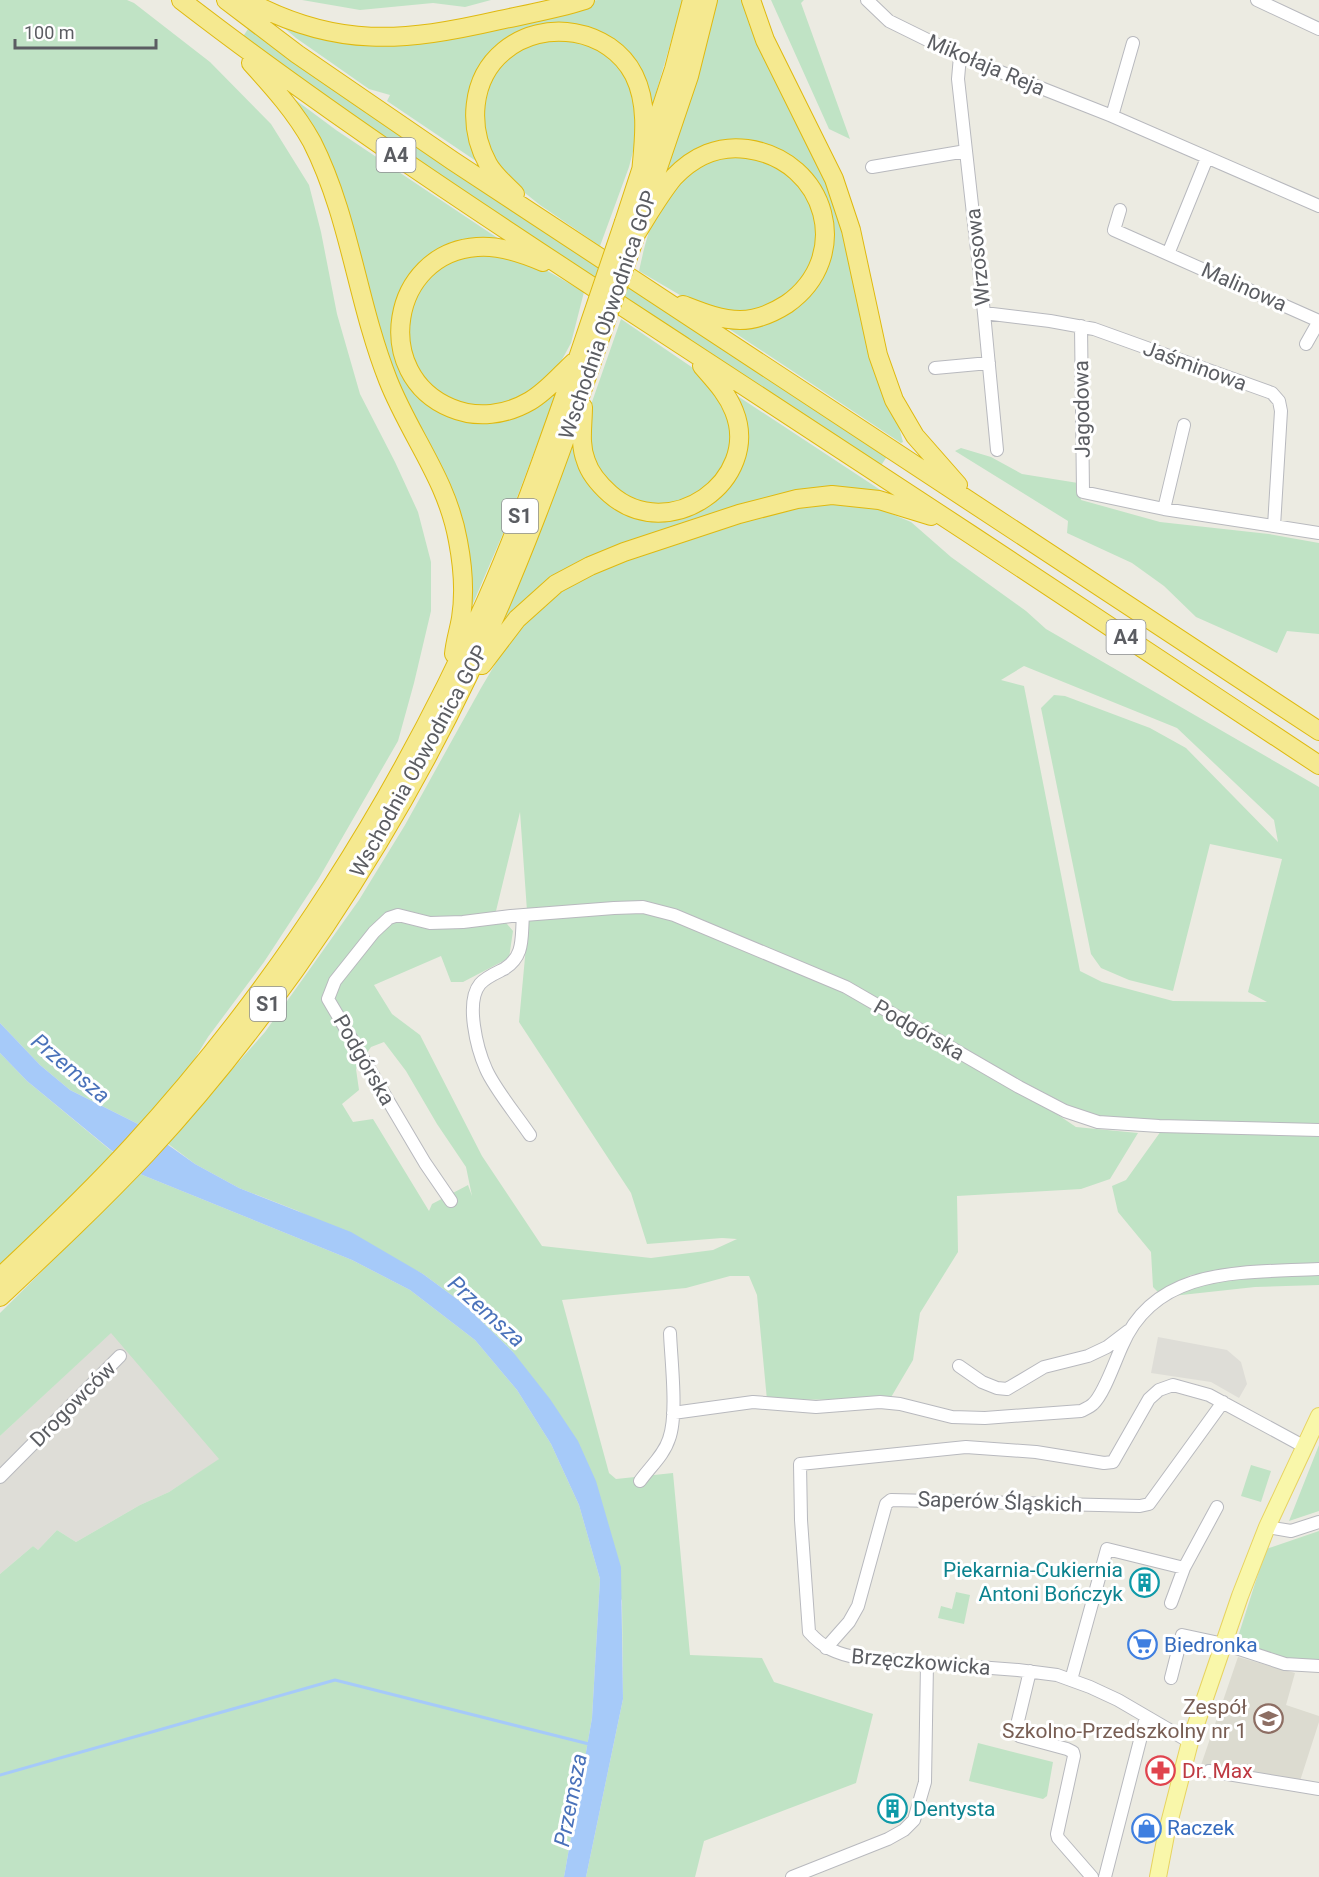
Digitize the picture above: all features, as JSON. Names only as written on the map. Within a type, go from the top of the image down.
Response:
[{"type":"highway","name":"A4","points":[[181,0],[325,107],[573,274],[1319,765]]},
{"type":"highway","name":"A4","points":[[226,0],[297,54],[377,110],[648,291],[1313,727]]},
{"type":"highway","points":[[246,0],[287,20],[321,30],[387,38],[444,33],[585,0]]},
{"type":"highway","name":"Wschodnia Obwodnica GOP","points":[[60,1230],[140,1160],[329,890],[460,674],[522,555],[549,486],[597,347],[630,228],[641,173],[674,69],[692,0]]},
{"type":"highway","name":"Wschodnia Obwodnica GOP","points":[[460,674],[578,358],[676,117],[708,0]]},
{"type":"highway","points":[[751,0],[765,40],[834,179],[851,230],[878,355],[894,400],[905,421],[924,448],[975,505]]},
{"type":"highway","points":[[222,31],[281,97],[310,139],[339,208],[378,356],[389,383],[443,490],[453,516],[462,563],[462,609],[454,649],[460,674],[485,662],[521,615],[556,584],[590,566],[624,552],[739,514],[797,499],[832,495],[879,500],[950,521]]},
{"type":"highway","points":[[533,214],[489,166],[481,149],[475,125],[476,100],[485,74],[504,51],[529,37],[548,32],[581,34],[597,39],[618,53],[633,74],[642,99],[644,139],[641,173]]},
{"type":"highway","points":[[630,228],[675,177],[711,151],[726,148],[759,151],[784,160],[805,178],[820,206],[825,240],[818,269],[803,291],[780,308],[753,318],[731,319],[705,313],[648,291]]},
{"type":"highway","points":[[573,274],[507,249],[476,247],[462,249],[433,264],[413,284],[402,309],[399,331],[404,360],[418,384],[434,399],[467,414],[500,412],[530,401],[578,358]]},
{"type":"highway","points":[[584,387],[582,446],[586,463],[598,482],[621,503],[638,510],[665,513],[684,509],[703,500],[717,488],[731,466],[738,434],[735,414],[729,401],[685,347]]},
{"type":"highway","name":"S1","points":[[0,1277],[60,1230]]},
{"type":"highway","name":"S1","points":[[0,1297],[60,1230]]},
{"type":"main road","points":[[1158,1877],[1166,1834],[1190,1742],[1240,1596],[1267,1527],[1319,1416]]},
{"type":"street","name":"Mikołaja Reja","points":[[867,0],[889,21],[960,56],[1112,116],[1319,206]]},
{"type":"street","points":[[1264,2],[1319,29]]},
{"type":"street","points":[[1112,116],[1132,42]]},
{"type":"street","name":"Wrzosowa","points":[[960,56],[958,79],[997,450]]},
{"type":"street","points":[[872,167],[966,151]]},
{"type":"street","points":[[1168,254],[1208,158]]},
{"type":"street","name":"Malinowa","points":[[1120,210],[1114,230],[1319,321],[1306,344]]},
{"type":"street","name":"Jaśminowa","points":[[984,313],[1094,329],[1272,393],[1279,401],[1281,411],[1274,526]]},
{"type":"street","name":"Jagodowa","points":[[1081,326],[1083,492],[1164,509]]},
{"type":"street","points":[[935,368],[989,363]]},
{"type":"street","points":[[1184,425],[1164,509],[1319,533]]},
{"type":"street","name":"Podgórska","points":[[451,1201],[425,1163],[328,999],[335,981],[374,932],[389,918],[398,915],[430,923],[633,908],[657,910],[846,987],[1019,1088],[1065,1112],[1098,1122],[1319,1130]]},
{"type":"street","points":[[523,916],[516,960],[483,981],[473,1001],[479,1048],[487,1071],[530,1135]]},
{"type":"street","points":[[673,1413],[753,1402],[816,1407],[880,1402],[900,1404],[952,1418],[1081,1411],[1094,1404],[1128,1331],[1152,1302],[1163,1294],[1192,1281],[1250,1273],[1319,1269]]},
{"type":"street","points":[[959,1366],[982,1382],[1007,1389],[1044,1367],[1088,1356],[1128,1331]]},
{"type":"street","points":[[640,1481],[664,1451],[670,1437],[673,1413],[670,1333]]},
{"type":"street","name":"Drogowców","points":[[0,1477],[120,1356]]},
{"type":"street","name":"Brzęczkowicka","points":[[1190,1742],[1118,1700],[1071,1680],[1030,1671],[859,1658],[841,1655],[826,1648],[808,1632],[800,1464],[966,1447],[1036,1452],[1104,1463],[1113,1462],[1149,1399],[1159,1390],[1173,1385],[1194,1389],[1223,1402]]},
{"type":"street","points":[[1223,1402],[1305,1447]]},
{"type":"street","name":"Saperów Śląskich","points":[[826,1648],[849,1622],[858,1606],[886,1504],[891,1500],[1131,1506],[1149,1504],[1223,1402]]},
{"type":"street","points":[[1171,1603],[1184,1568],[1217,1507]]},
{"type":"street","points":[[1267,1527],[1291,1531],[1319,1522]]},
{"type":"street","points":[[1071,1680],[1107,1549],[1184,1568]]},
{"type":"street","points":[[1171,1678],[1182,1635],[1224,1644],[1285,1664],[1319,1666]]},
{"type":"street","points":[[792,1877],[888,1839],[904,1830],[915,1820],[925,1782],[927,1663]]},
{"type":"street","points":[[1030,1671],[1016,1729],[1017,1734],[1073,1752],[1057,1834],[1092,1877]]},
{"type":"street","points":[[1105,1877],[1146,1717]]},
{"type":"street","points":[[1209,1770],[1319,1789]]},
{"type":"shaded area","points":[[111,1332],[220,1459],[169,1492],[140,1505],[76,1542],[57,1530],[38,1550],[33,1546],[0,1574],[0,1436]]},
{"type":"shaded area","points":[[1158,1337],[1227,1350],[1241,1362],[1247,1384],[1239,1398],[1211,1382],[1151,1373]]},
{"type":"shaded area","name":"Zespół Szkolno-Przedszkolny nr 1","points":[[1238,1657],[1295,1673],[1286,1705],[1319,1716],[1299,1784],[1201,1765]]},
{"type":"green space","points":[[0,0],[127,0],[134,3],[210,62],[271,124],[309,185],[337,314],[360,394],[418,512],[431,562],[431,611],[398,741],[319,878],[264,962],[208,1037],[189,1068],[140,1125],[70,1090],[40,1065],[0,1023]]},
{"type":"green space","points":[[302,0],[491,0],[465,7],[433,3],[360,10]]},
{"type":"green space","points":[[598,0],[683,0],[651,110],[642,80],[583,29],[490,58],[478,160],[476,161],[387,101],[390,95],[369,89],[283,27],[332,38]]},
{"type":"green space","points":[[717,0],[742,0],[752,26],[834,191],[903,442],[901,443],[723,325],[811,290],[825,203],[744,143],[662,186],[694,86]]},
{"type":"green space","points":[[771,0],[804,0],[801,3],[850,139],[829,129]]},
{"type":"green space","points":[[250,26],[888,455],[880,467],[442,178],[242,38]]},
{"type":"green space","points":[[576,37],[612,55],[632,86],[637,136],[629,167],[600,246],[540,205],[510,181],[496,165],[479,126],[489,77],[520,45]]},
{"type":"green space","points":[[293,98],[336,130],[502,241],[424,263],[400,361],[465,418],[561,381],[505,529],[465,622],[465,552],[394,383]]},
{"type":"green space","points":[[715,153],[778,163],[809,193],[819,242],[806,279],[767,308],[728,313],[685,298],[639,271],[651,225],[667,193],[683,175]]},
{"type":"green space","points":[[476,251],[539,266],[584,292],[571,343],[558,367],[529,395],[482,409],[436,395],[409,361],[409,303],[433,268]]},
{"type":"green space","points":[[621,319],[696,370],[732,415],[728,471],[681,507],[623,500],[588,460],[586,419]]},
{"type":"green space","points":[[733,393],[888,495],[838,490],[576,570],[487,654],[574,432],[582,459],[640,514],[726,485]]},
{"type":"green space","points":[[961,448],[991,457],[1022,474],[1078,483],[1081,500],[1160,522],[1269,534],[1319,543],[1319,634],[1287,631],[1277,653],[1196,617],[1164,586],[1132,563],[1067,533],[1068,521],[955,451]]},
{"type":"green space","points":[[832,503],[875,507],[911,522],[951,557],[1026,611],[1046,629],[1319,787],[1319,1124],[1251,1125],[1102,1119],[1059,1103],[961,1050],[1076,1127],[1138,1133],[1110,1179],[1081,1189],[957,1196],[958,1252],[920,1313],[913,1360],[890,1399],[767,1400],[757,1295],[749,1276],[730,1276],[686,1288],[562,1300],[609,1473],[616,1479],[673,1473],[690,1655],[762,1658],[774,1682],[873,1714],[856,1783],[704,1841],[695,1877],[586,1877],[623,1699],[622,1601],[513,1352],[465,1305],[423,1274],[298,1211],[239,1188],[195,1164],[167,1143],[265,1032],[359,900],[405,825],[516,629],[549,598],[576,580],[630,558],[730,524],[788,510]],"holes":[[[1024,666],[1177,728],[1274,820],[1278,842],[1186,748],[1150,728],[1065,696],[1054,695],[1041,708],[1091,954],[1101,968],[1129,980],[1173,991],[1210,844],[1282,859],[1248,992],[1267,1002],[1173,1001],[1102,982],[1080,971],[1024,686],[1001,680]],[[520,812],[528,925],[519,1022],[631,1193],[647,1244],[722,1238],[737,1239],[713,1250],[651,1258],[542,1246],[482,1156],[420,1035],[392,1014],[374,985],[441,956],[451,982],[463,982],[509,958],[513,931],[496,911]],[[384,1042],[406,1071],[437,1124],[466,1167],[472,1196],[468,1185],[432,1204],[429,1211],[373,1119],[353,1122],[342,1104],[359,1090],[356,1069],[371,1047]]]},
{"type":"green space","points":[[0,1053],[27,1081],[115,1154],[0,1264]]},
{"type":"green space","points":[[1161,1131],[1319,1135],[1319,1263],[1252,1267],[1191,1275],[1158,1292],[1153,1287],[1151,1252],[1118,1212],[1112,1186],[1126,1180]]},
{"type":"green space","points":[[140,1174],[352,1260],[410,1290],[475,1340],[517,1390],[551,1444],[579,1505],[600,1579],[592,1718],[564,1877],[0,1877],[0,1574],[33,1546],[38,1550],[57,1530],[76,1542],[140,1505],[169,1492],[219,1459],[111,1333],[0,1436],[0,1313]]},
{"type":"green space","points":[[1319,1274],[1319,1285],[1255,1287],[1163,1297],[1199,1285],[1257,1276]]},
{"type":"green space","points":[[1319,1445],[1319,1511],[1289,1521]]},
{"type":"green space","points":[[1251,1465],[1271,1471],[1261,1502],[1241,1496]]},
{"type":"green space","points":[[1319,1531],[1319,1660],[1284,1658],[1236,1643],[1266,1549]]},
{"type":"green space","points":[[956,1592],[970,1595],[964,1624],[938,1618],[941,1606],[952,1609]]},
{"type":"green space","points":[[978,1743],[1053,1762],[1047,1796],[1043,1799],[969,1781]]},
{"type":"water","points":[[0,1023],[40,1065],[70,1090],[140,1125],[195,1164],[239,1188],[351,1232],[423,1274],[465,1305],[513,1352],[550,1399],[578,1441],[596,1481],[621,1567],[623,1699],[586,1877],[564,1877],[592,1718],[600,1579],[579,1505],[551,1444],[517,1390],[475,1340],[410,1290],[352,1260],[140,1174],[27,1081],[0,1053]]},
{"type":"waterway","points":[[0,1775],[335,1680],[589,1744]]},
{"type":"place","name":"Piekarnia-Cukiernia Antoni Bończyk","points":[[1144,1582]]},
{"type":"place","name":"Biedronka","points":[[1143,1645]]},
{"type":"place","name":"Zespół Szkolno-Przedszkolny nr 1","points":[[1268,1719]]},
{"type":"place","name":"Dr. Max","points":[[1161,1771]]},
{"type":"place","name":"Dentysta","points":[[892,1809]]},
{"type":"place","name":"Raczek","points":[[1146,1828]]},
{"type":"water label","name":"Przemsza","points":[[71,1068]]},
{"type":"water label","name":"Przemsza","points":[[487,1311]]},
{"type":"water label","name":"Przemsza","points":[[570,1800]]}]
